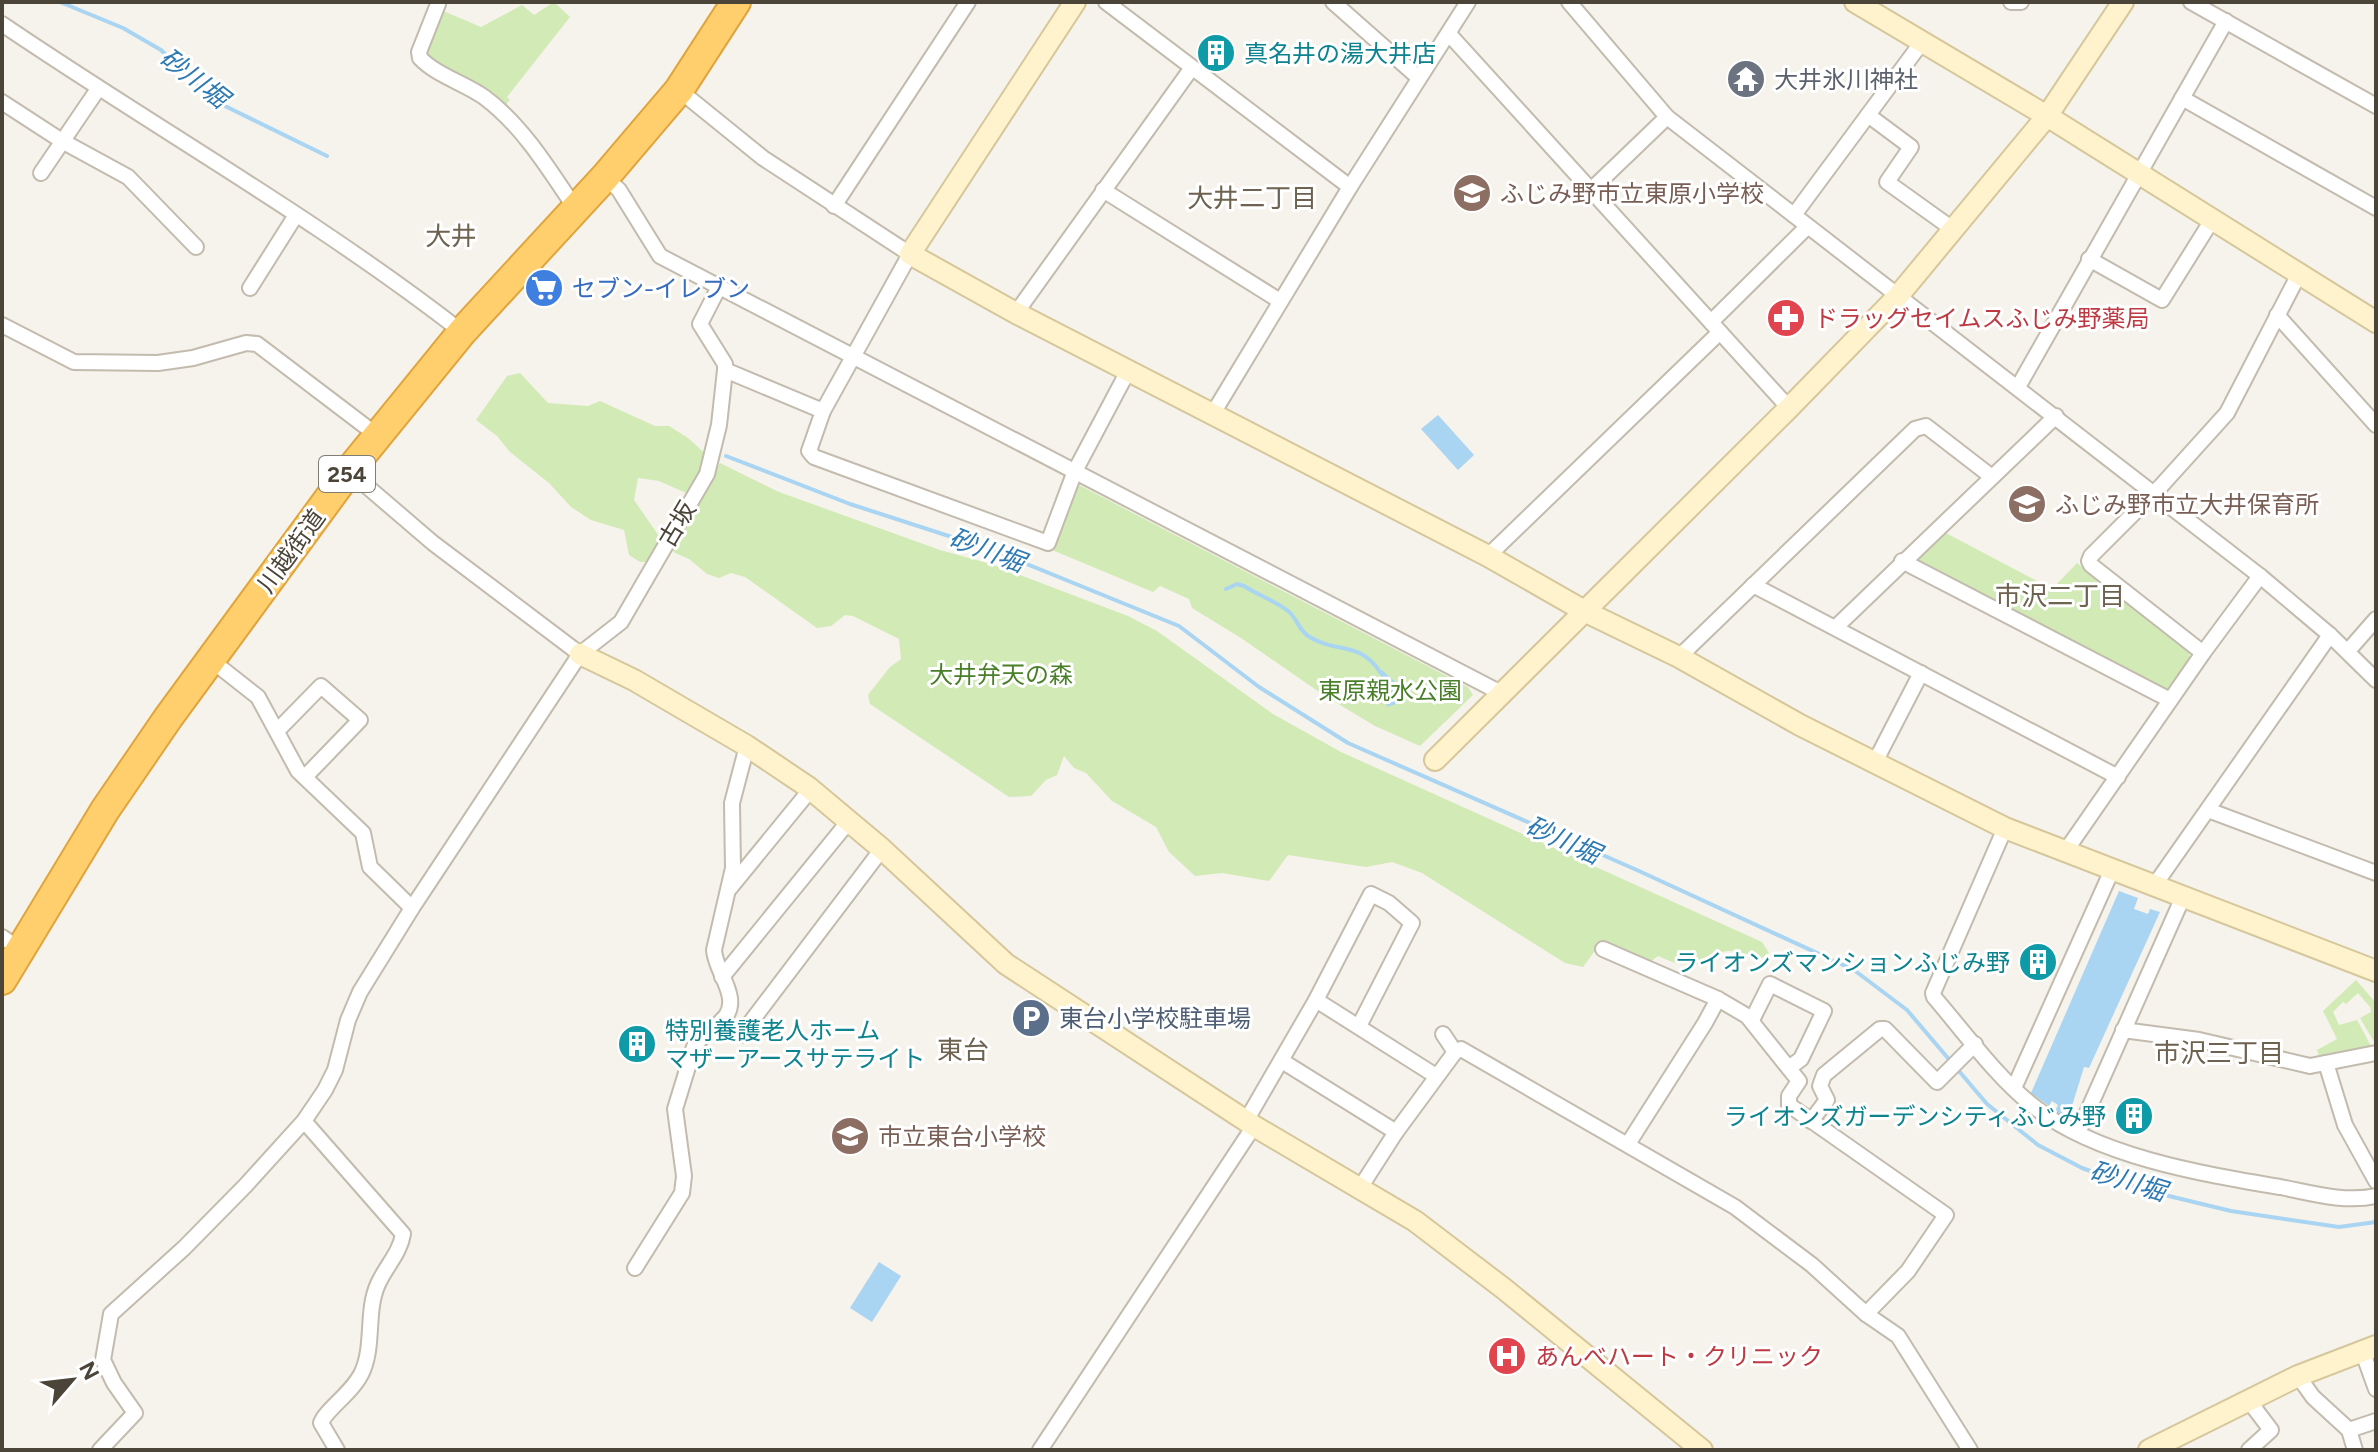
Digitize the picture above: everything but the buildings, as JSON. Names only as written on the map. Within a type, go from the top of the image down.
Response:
[{"type":"highway","name":"川越街道","points":[[2,980],[11,943],[168,718],[349,471],[462,332],[605,177],[679,90],[736,2]]},
{"type":"street","points":[[834,206],[968,2]]},
{"type":"street","points":[[1075,2],[910,254],[852,354],[823,411],[809,451],[814,457],[1048,543],[1075,471],[1128,371]]},
{"type":"street","points":[[1106,2],[1350,187]]},
{"type":"street","points":[[1333,2],[1419,78]]},
{"type":"street","points":[[1212,415],[1350,187],[1468,2]]},
{"type":"street","points":[[1855,2],[2047,116],[2376,322]]},
{"type":"street","points":[[2011,2],[2021,2]]},
{"type":"street","points":[[1435,760],[1898,296],[2047,116],[2123,2]]},
{"type":"street","points":[[2191,2],[2376,106]]},
{"type":"street","points":[[438,4],[419,52],[420,58],[485,98],[517,129],[575,208]]},
{"type":"street","points":[[1573,4],[1667,117],[2260,576],[2348,651],[2376,680]]},
{"type":"street","points":[[2018,387],[2226,21]]},
{"type":"street","points":[[2,24],[296,215],[462,332]]},
{"type":"street","points":[[1449,34],[1789,408]]},
{"type":"street","points":[[1794,215],[1922,42]]},
{"type":"street","points":[[1016,313],[1191,69]]},
{"type":"street","points":[[41,173],[98,89]]},
{"type":"street","points":[[679,90],[763,158],[910,254],[1016,313],[1488,556],[1586,612],[1679,657],[1874,764],[2005,828],[2376,971]]},
{"type":"street","points":[[2182,98],[2376,208]]},
{"type":"street","points":[[2,102],[62,141],[128,177],[196,247]]},
{"type":"street","points":[[1868,115],[1911,147],[1887,182],[1954,230]]},
{"type":"street","points":[[1592,189],[1667,117]]},
{"type":"street","points":[[605,177],[619,190],[660,256],[1501,693]]},
{"type":"street","points":[[1103,190],[1280,301]]},
{"type":"street","points":[[250,288],[296,215]]},
{"type":"street","points":[[2089,259],[2162,300],[2212,220]]},
{"type":"street","points":[[1488,556],[1716,327],[1807,227]]},
{"type":"street","points":[[2203,653],[2089,561],[2227,413],[2299,274]]},
{"type":"street","points":[[719,287],[700,327],[725,364],[725,370],[823,411]]},
{"type":"street","points":[[2277,315],[2376,425]]},
{"type":"street","points":[[2,325],[74,362],[158,363],[193,358],[246,343],[257,344],[378,436]]},
{"type":"street","name":"古坂","points":[[100,1450],[135,1413],[114,1383],[103,1360],[111,1314],[184,1248],[304,1121],[335,1070],[348,1020],[360,992],[412,908],[580,654],[621,622],[707,474],[719,425],[725,370]]},
{"type":"street","points":[[1836,627],[2056,416]]},
{"type":"street","points":[[1679,657],[1920,426],[1926,426],[1992,477]]},
{"type":"street","points":[[349,471],[433,543],[580,654],[634,680],[747,746],[811,789],[882,849],[1006,964],[1250,1124],[1415,1221],[1702,1450]]},
{"type":"street","points":[[1902,561],[2170,700]]},
{"type":"street","points":[[2065,852],[2260,576]]},
{"type":"street","points":[[1753,585],[2118,777]]},
{"type":"street","points":[[2348,651],[2376,619]]},
{"type":"street","points":[[2154,886],[2330,635]]},
{"type":"street","points":[[211,660],[258,697],[298,771],[363,833],[370,867],[412,908]]},
{"type":"street","points":[[1874,764],[1921,673]]},
{"type":"street","points":[[277,731],[321,686],[360,720],[305,777]]},
{"type":"street","points":[[635,1268],[682,1193],[684,1176],[675,1109],[694,1047],[727,1015],[729,1006],[728,991],[715,961],[714,950],[733,868],[732,803],[747,746]]},
{"type":"street","points":[[726,892],[811,789]]},
{"type":"street","points":[[2208,810],[2376,873]]},
{"type":"street","points":[[722,977],[849,821]]},
{"type":"street","points":[[2005,828],[1933,993],[1971,1049],[2042,1112],[2078,1133],[2141,1158],[2336,1198],[2359,1200],[2376,1196]]},
{"type":"street","points":[[722,1020],[741,1035],[882,849]]},
{"type":"street","points":[[2014,1088],[2112,870]]},
{"type":"street","points":[[1040,1450],[1250,1124],[1371,894],[1389,903],[1412,923],[1359,1026]]},
{"type":"street","points":[[2078,1133],[2183,897]]},
{"type":"street","points":[[1603,949],[1718,999],[1752,1020],[1799,1081],[1789,1096],[1789,1105],[1946,1215],[1908,1271],[1866,1314]]},
{"type":"street","points":[[1752,1020],[1770,984],[1824,1011],[1801,1059],[1790,1067]]},
{"type":"street","points":[[1628,1144],[1718,999]]},
{"type":"street","points":[[1316,1000],[1436,1076]]},
{"type":"street","points":[[1811,1121],[1827,1100],[1820,1086],[1824,1075],[1880,1029],[1885,1029],[1937,1082],[1971,1049]]},
{"type":"street","points":[[2123,1030],[2199,1040],[2310,1066],[2376,1053]]},
{"type":"street","points":[[1443,1034],[1455,1052]]},
{"type":"street","points":[[1360,1188],[1436,1076],[1461,1049],[1735,1207],[1812,1265],[1866,1314],[1898,1336],[1970,1450]]},
{"type":"street","points":[[1282,1061],[1396,1132]]},
{"type":"street","points":[[2326,1063],[2345,1125],[2376,1181]]},
{"type":"street","points":[[304,1121],[403,1234],[399,1250],[378,1282],[373,1299],[364,1369],[340,1403],[323,1416],[321,1423],[337,1450]]},
{"type":"street","points":[[2149,1450],[2298,1376],[2369,1349],[2376,1389]]},
{"type":"street","points":[[2298,1376],[2313,1397],[2349,1430],[2355,1450]]},
{"type":"street","points":[[2249,1401],[2271,1430],[2249,1450]]},
{"type":"street","points":[[2349,1430],[2376,1421]]},
{"type":"green space","points":[[554,2],[570,17],[507,97],[510,100],[501,110],[428,60],[425,53],[441,10],[481,27],[522,5],[534,15]]},
{"type":"green space","points":[[520,373],[548,403],[588,406],[600,401],[655,426],[669,426],[709,457],[686,493],[659,481],[638,478],[634,500],[661,539],[650,562],[640,562],[629,555],[624,530],[591,520],[571,507],[549,483],[476,420],[507,376]]},
{"type":"green space","name":"大井弁天の森","points":[[720,463],[779,492],[940,550],[991,564],[1128,616],[1157,631],[1273,714],[1341,752],[1762,942],[1769,953],[1760,959],[1730,951],[1718,954],[1705,965],[1677,964],[1658,956],[1650,962],[1602,941],[1583,967],[1565,963],[1422,873],[1392,862],[1366,867],[1288,855],[1269,881],[1222,873],[1195,876],[1169,852],[1156,827],[1112,801],[1086,773],[1074,768],[1064,756],[1057,775],[1046,780],[1031,796],[1009,797],[870,704],[868,695],[890,667],[901,659],[899,639],[853,616],[845,615],[831,626],[817,628],[745,577],[731,573],[719,578],[707,574],[668,545]]},
{"type":"green space","name":"東原親水公園","points":[[1079,485],[1468,687],[1473,695],[1420,746],[1375,726],[1192,608],[1189,599],[1160,586],[1153,592],[1052,550]]},
{"type":"green space","points":[[1944,532],[2052,589],[2077,563],[2189,653],[2190,660],[2167,692],[1919,566],[1918,558]]},
{"type":"green space","points":[[2356,980],[2376,1003],[2376,1045],[2360,1018],[2371,1012],[2370,1007],[2358,993],[2333,1012],[2339,1025],[2357,1020],[2371,1046],[2319,1056],[2317,1050],[2337,1039],[2323,1011]]},
{"type":"water","points":[[1438,415],[1474,455],[1458,470],[1421,429]]},
{"type":"water","points":[[1382,670],[1402,688],[1402,697],[1396,704],[1387,707],[1385,684],[1379,673]]},
{"type":"water","points":[[2119,891],[2138,898],[2134,909],[2148,914],[2150,909],[2160,912],[2089,1068],[2084,1067],[2072,1106],[2067,1104],[2062,1115],[2055,1111],[2058,1105],[2052,1101],[2049,1106],[2031,1093]]},
{"type":"water","points":[[879,1262],[901,1276],[872,1322],[850,1308]]},
{"type":"waterway","name":"砂川堀","points":[[60,2],[123,28],[161,50],[191,80],[225,106],[327,156]]},
{"type":"waterway","name":"砂川堀","points":[[726,456],[850,504],[995,551],[1179,626],[1259,687],[1348,743],[1854,970],[1907,1010],[1987,1104],[2038,1145],[2082,1168],[2144,1190],[2231,1211],[2339,1227],[2376,1222]]},
{"type":"waterway","points":[[1226,589],[1237,584],[1272,601],[1291,614],[1308,636],[1364,655],[1380,672]]},
{"type":"place","name":"真名井の湯大井店","points":[[1216,53]]},
{"type":"place","name":"大井氷川神社","points":[[1746,79]]},
{"type":"place","name":"ふじみ野市立東原小学校","points":[[1472,193]]},
{"type":"place","name":"セブン-イレブン","points":[[544,288]]},
{"type":"place","name":"ドラッグセイムスふじみ野薬局","points":[[1786,318]]},
{"type":"place","name":"ふじみ野市立大井保育所","points":[[2027,504]]},
{"type":"place","name":"ライオンズマンションふじみ野","points":[[2038,962]]},
{"type":"place","name":"東台小学校駐車場","points":[[1031,1018]]},
{"type":"place","name":"特別養護老人ホーム マザーアースサテライト","points":[[637,1044]]},
{"type":"place","name":"ライオンズガーデンシティふじみ野","points":[[2134,1116]]},
{"type":"place","name":"市立東台小学校","points":[[850,1136]]},
{"type":"place","name":"あんべハート・クリニック","points":[[1507,1356]]},
{"type":"district","name":"大井二丁目","points":[[1252,198]]},
{"type":"district","name":"大井","points":[[451,236]]},
{"type":"district","name":"市沢二丁目","points":[[2060,596]]},
{"type":"district","name":"東台","points":[[963,1050]]},
{"type":"district","name":"市沢三丁目","points":[[2219,1053]]}]
